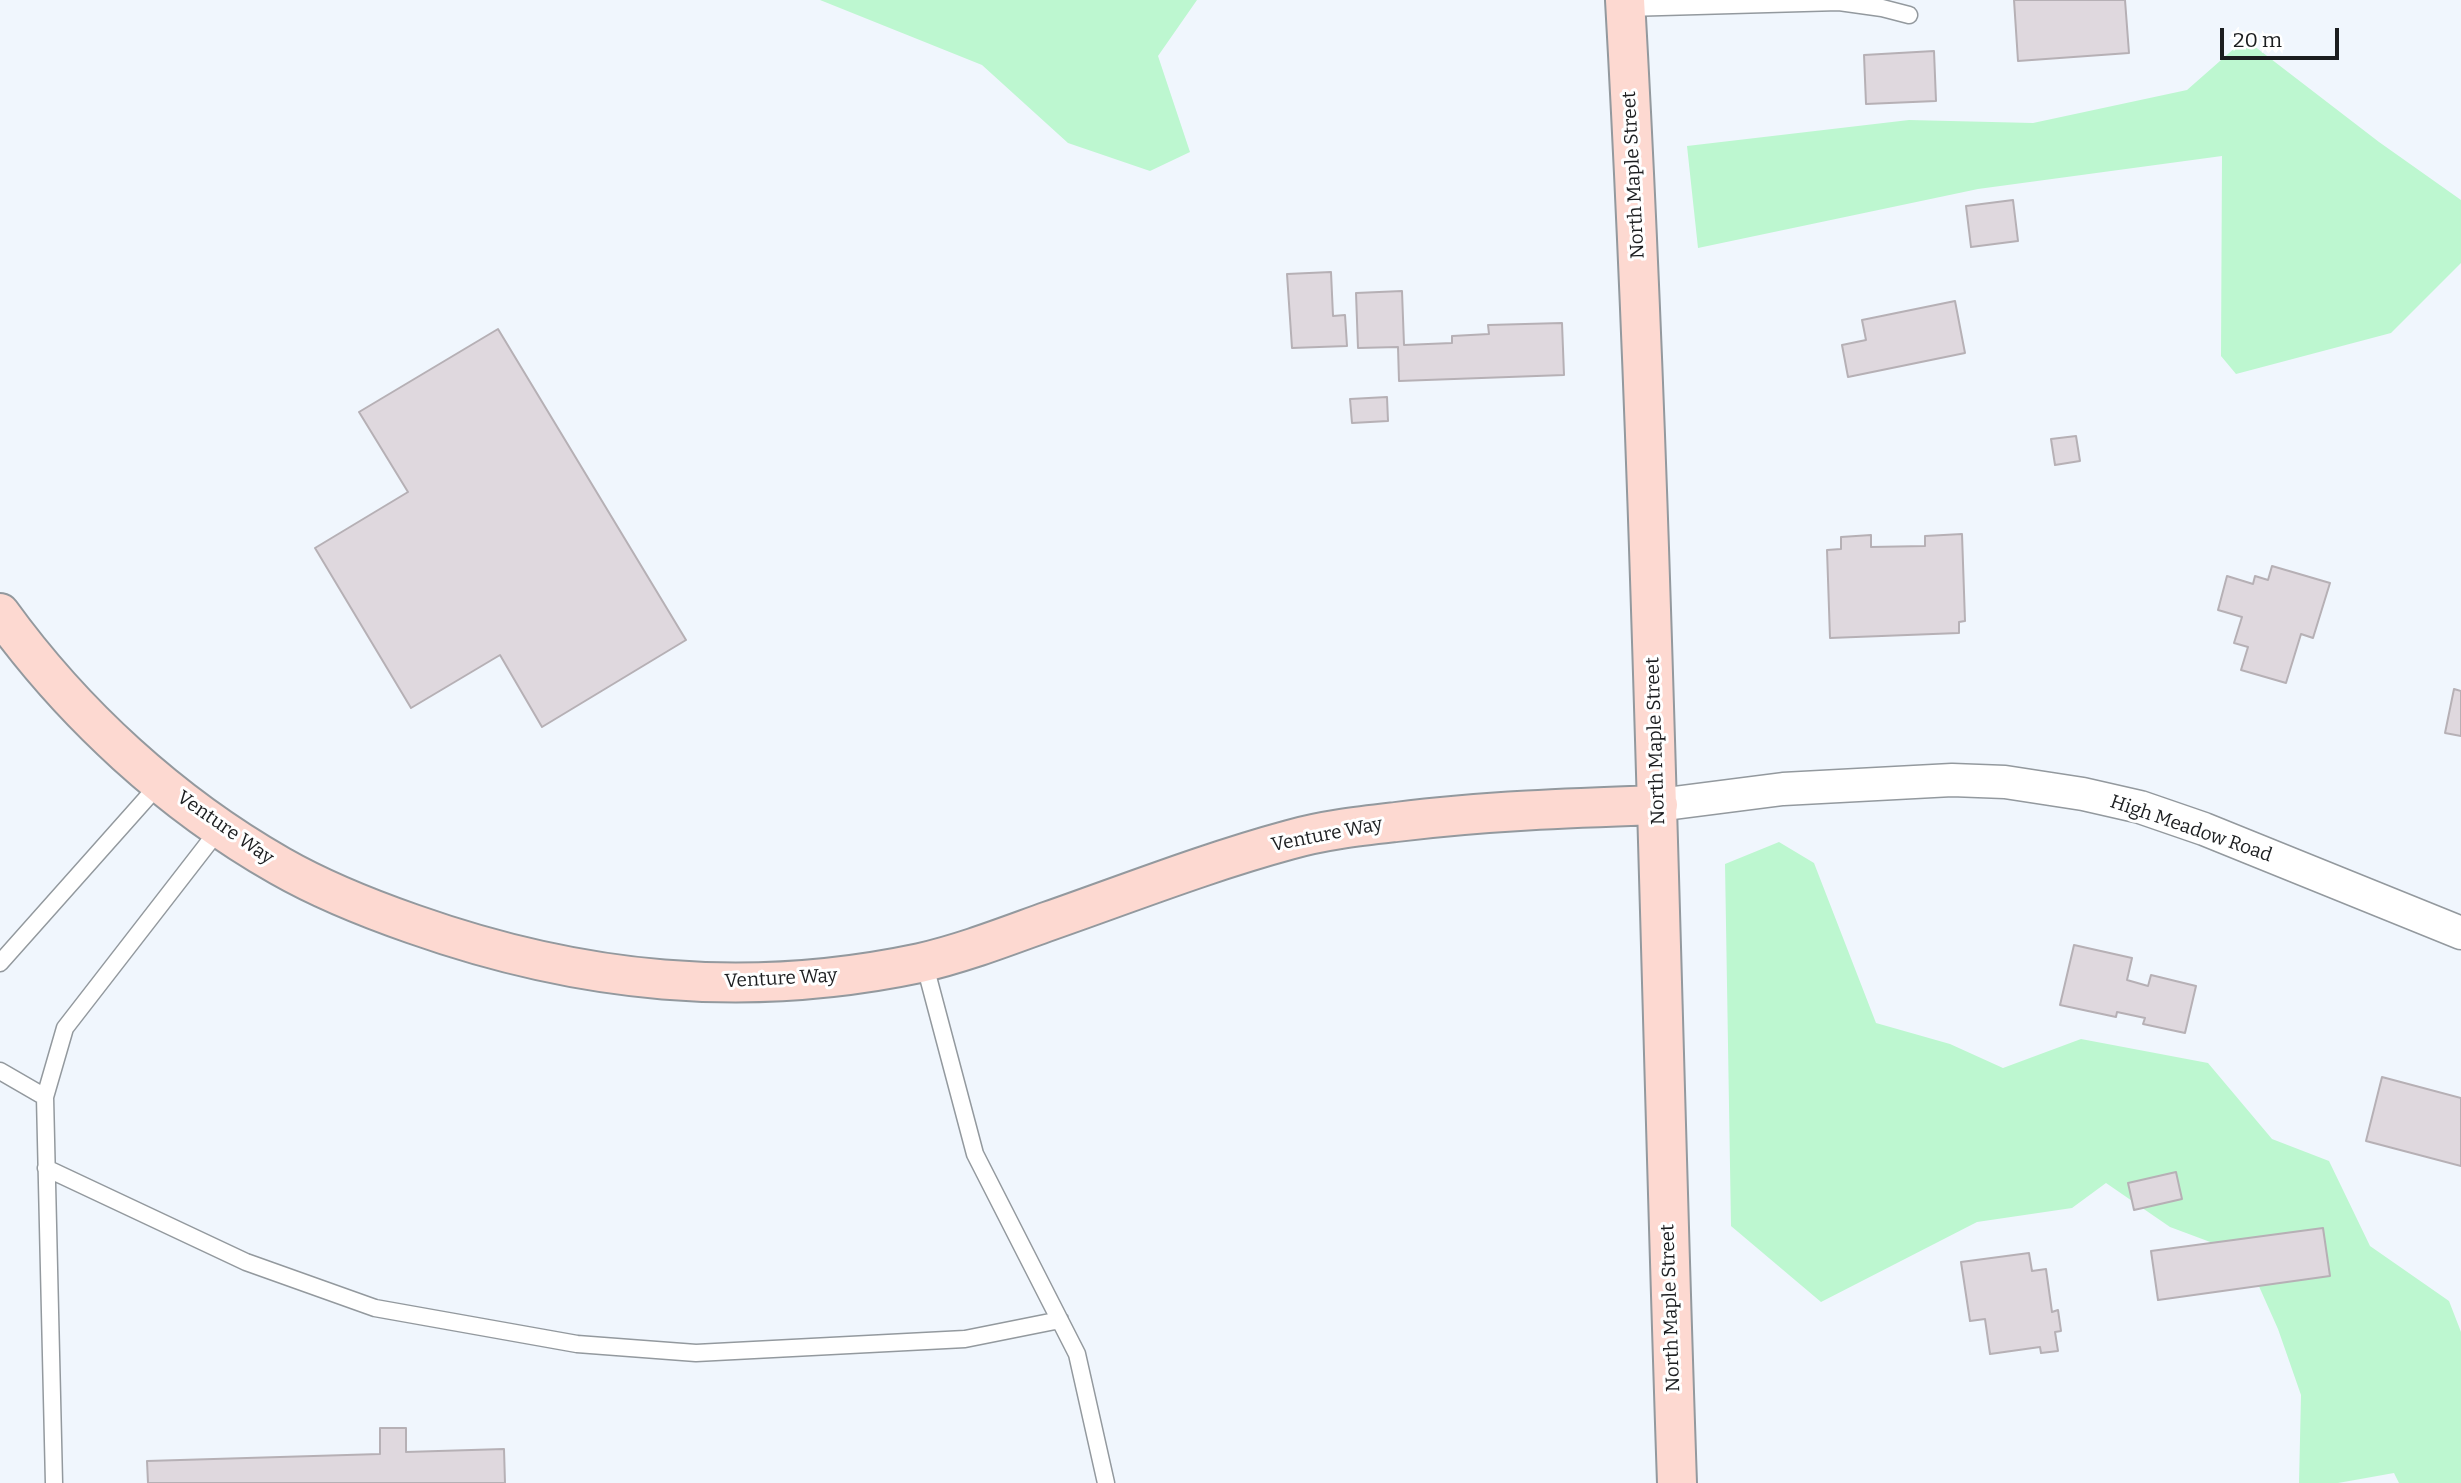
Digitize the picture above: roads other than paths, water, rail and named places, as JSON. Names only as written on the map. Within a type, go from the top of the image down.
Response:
[{"type":"street","name":"North Maple Street","points":[[1626,4],[1638,234],[1658,805],[1677,1483]]},
{"type":"street","name":"Venture Way","points":[[0,613],[23,645],[109,738],[220,828],[281,867],[359,905],[471,944],[563,967],[699,983],[768,983],[839,976],[924,962],[1018,932],[1202,866],[1294,838],[1441,816],[1531,809],[1658,805]]},
{"type":"street","name":"High Meadow Road","points":[[1658,805],[1783,789],[1952,780],[2005,782],[2083,794],[2140,807],[2204,830],[2461,933]]},
{"type":"lane","points":[[1626,4],[1839,2],[1909,15]]},
{"type":"lane","points":[[0,962],[161,782]]},
{"type":"lane","points":[[54,1483],[45,1097],[65,1028],[220,828]]},
{"type":"lane","points":[[924,962],[975,1154],[1077,1353],[1106,1483]]},
{"type":"lane","points":[[0,1071],[45,1097]]},
{"type":"lane","points":[[47,1168],[246,1262],[375,1308],[577,1343],[696,1353],[965,1339],[1060,1320]]}]
